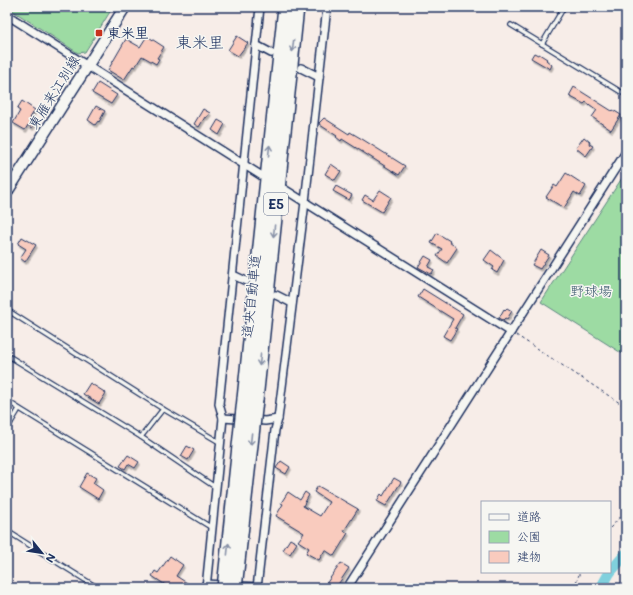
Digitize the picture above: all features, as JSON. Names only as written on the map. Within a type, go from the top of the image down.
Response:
[{"type":"highway","name":"道央自動車道","points":[[235,588],[250,399],[285,7]]},
{"type":"highway","name":"道央自動車道","points":[[224,588],[250,399],[297,7]]},
{"type":"main road","name":"東雁来江別線","points":[[7,192],[125,7]]},
{"type":"street","points":[[260,7],[219,404],[223,418],[206,586],[257,588],[275,430],[278,419],[305,202],[327,7]]},
{"type":"street","points":[[7,15],[262,176]]},
{"type":"street","points":[[256,45],[271,53]]},
{"type":"street","points":[[301,68],[319,77]]},
{"type":"street","points":[[347,588],[626,152]]},
{"type":"street","points":[[284,190],[511,332]]},
{"type":"street","points":[[233,275],[246,281]]},
{"type":"street","points":[[276,295],[292,303]]},
{"type":"street","points":[[223,418],[265,421],[278,419]]},
{"type":"lane","points":[[542,44],[564,7]]},
{"type":"lane","points":[[511,24],[626,95]]},
{"type":"lane","points":[[7,310],[163,409],[221,443]]},
{"type":"lane","points":[[7,355],[142,437],[216,487]]},
{"type":"lane","points":[[7,401],[212,528]]},
{"type":"lane","points":[[7,429],[19,409]]},
{"type":"lane","points":[[142,437],[163,409]]},
{"type":"lane","points":[[7,531],[98,588]]},
{"type":"path","points":[[511,332],[626,407]]},
{"type":"path","points":[[611,527],[626,510]]},
{"type":"path","points":[[574,588],[580,573]]},
{"type":"green space","points":[[7,7],[113,7],[85,52],[78,53]]},
{"type":"green space","name":"野球場","points":[[626,172],[626,356],[541,302]]},
{"type":"building","points":[[147,36],[164,47],[157,58],[159,59],[156,64],[142,56],[124,80],[108,70],[126,39],[140,47]]},
{"type":"building","points":[[237,36],[248,43],[238,56],[228,50]]},
{"type":"building","points":[[534,53],[547,59],[546,60],[552,65],[550,69],[531,58]]},
{"type":"building","points":[[98,83],[117,95],[111,104],[92,93]]},
{"type":"building","points":[[574,87],[621,115],[611,130],[592,117],[597,110],[586,102],[584,104],[569,96]]},
{"type":"building","points":[[22,101],[35,110],[30,118],[32,119],[31,121],[35,123],[32,128],[28,125],[25,130],[13,123],[20,111],[17,109]]},
{"type":"building","points":[[96,106],[105,111],[99,122],[98,121],[95,125],[88,120]]},
{"type":"building","points":[[203,109],[210,113],[206,118],[205,117],[199,127],[194,124]]},
{"type":"building","points":[[324,118],[349,134],[350,132],[362,139],[405,166],[399,175],[342,139],[341,141],[336,137],[337,136],[320,125],[319,123]]},
{"type":"building","points":[[218,120],[225,124],[219,135],[212,130]]},
{"type":"building","points":[[584,137],[590,142],[589,144],[593,146],[586,156],[576,148]]},
{"type":"building","points":[[331,164],[341,171],[335,180],[325,174]]},
{"type":"building","points":[[566,173],[586,186],[580,196],[574,192],[564,208],[546,197],[554,185],[557,187]]},
{"type":"building","points":[[336,186],[352,195],[349,200],[333,191]]},
{"type":"building","points":[[380,190],[391,197],[382,212],[362,200],[365,195],[373,200]]},
{"type":"building","points":[[437,233],[450,241],[449,242],[457,248],[447,263],[437,256],[442,249],[431,243]]},
{"type":"building","points":[[22,237],[36,245],[25,262],[20,258],[26,249],[18,244]]},
{"type":"building","points":[[491,250],[504,260],[497,273],[492,270],[494,267],[484,260]]},
{"type":"building","points":[[541,250],[549,255],[540,269],[532,265]]},
{"type":"building","points":[[425,256],[432,260],[428,267],[434,270],[431,274],[418,267]]},
{"type":"building","points":[[423,289],[463,314],[455,328],[457,329],[450,340],[443,336],[453,319],[418,297]]},
{"type":"building","points":[[507,308],[512,311],[507,319],[505,318],[503,320],[499,318],[504,309],[505,310]]},
{"type":"building","points":[[90,383],[106,393],[99,404],[83,394]]},
{"type":"building","points":[[187,446],[194,450],[188,460],[181,456]]},
{"type":"building","points":[[128,455],[139,462],[135,468],[128,464],[125,469],[120,466]]},
{"type":"building","points":[[281,461],[290,467],[286,474],[276,468]]},
{"type":"building","points":[[87,473],[96,478],[93,483],[103,490],[98,499],[79,487]]},
{"type":"building","points":[[394,478],[401,482],[386,506],[377,501],[381,494],[383,496]]},
{"type":"building","points":[[318,486],[358,509],[344,531],[348,533],[334,556],[325,550],[319,560],[306,553],[309,548],[298,541],[304,533],[276,516],[283,504],[281,503],[288,492],[300,500],[305,492],[309,495],[303,506],[320,516],[329,502],[314,492]]},
{"type":"building","points":[[290,539],[297,543],[290,554],[283,550]]},
{"type":"building","points":[[170,556],[183,565],[176,576],[195,588],[170,588],[152,576],[155,571],[158,573]]},
{"type":"building","points":[[341,563],[349,568],[339,583],[335,588],[323,588]]},
{"type":"waterway","points":[[611,571],[626,554]]},
{"type":"waterway","points":[[601,588],[609,573]]},
{"type":"place","name":"東米里","points":[[99,33]]},
{"type":"district","name":"東米里","points":[[200,42]]}]
